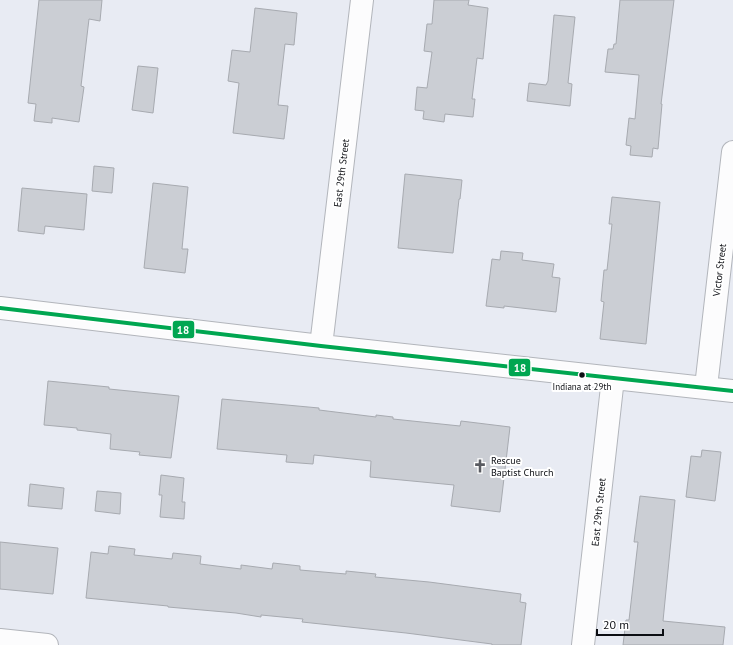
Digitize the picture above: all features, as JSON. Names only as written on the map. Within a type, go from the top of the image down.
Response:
[{"type":"street","name":"East 29th Street","points":[[321,346],[362,0]]},
{"type":"street","name":"Victor Street","points":[[706,388],[733,152]]},
{"type":"street","points":[[0,308],[321,346],[733,391]]},
{"type":"street","name":"East 29th Street","points":[[583,645],[613,378]]},
{"type":"street","points":[[0,640],[47,645]]},
{"type":"building","points":[[39,0],[102,0],[100,21],[89,19],[81,86],[84,87],[79,122],[52,118],[52,123],[34,121],[36,104],[28,103]]},
{"type":"building","points":[[434,0],[469,0],[468,5],[488,8],[483,59],[477,58],[472,99],[475,99],[473,117],[445,114],[444,122],[423,119],[424,111],[415,110],[417,87],[427,88],[432,52],[424,51],[427,24],[432,24]]},
{"type":"building","points":[[620,0],[674,0],[661,104],[658,149],[653,148],[652,157],[630,155],[631,146],[626,145],[629,118],[635,119],[639,75],[605,72],[608,49],[613,49],[614,44],[616,44]]},
{"type":"building","points":[[255,8],[297,13],[294,45],[285,44],[278,105],[288,106],[284,139],[233,133],[239,83],[228,81],[232,50],[250,52]]},
{"type":"building","points":[[554,15],[575,17],[568,83],[572,84],[570,106],[527,101],[529,83],[546,85],[548,81]]},
{"type":"building","points":[[138,66],[158,68],[153,113],[132,110]]},
{"type":"building","points":[[94,166],[114,168],[112,193],[92,191]]},
{"type":"building","points":[[405,174],[462,180],[453,253],[398,248]]},
{"type":"building","points":[[153,183],[188,187],[182,249],[188,249],[185,273],[144,268]]},
{"type":"building","points":[[22,188],[87,194],[84,230],[45,226],[44,234],[18,231]]},
{"type":"building","points":[[612,197],[660,202],[646,344],[600,339],[604,302],[601,301],[604,270],[607,270],[612,224],[609,224]]},
{"type":"building","points":[[501,251],[523,253],[522,260],[554,264],[552,277],[560,278],[556,312],[504,306],[504,308],[486,306],[492,259],[500,260]]},
{"type":"building","points":[[48,381],[179,396],[171,458],[139,455],[140,452],[110,449],[111,434],[77,430],[77,428],[44,425]]},
{"type":"building","points":[[222,399],[319,408],[319,410],[376,417],[376,415],[393,417],[393,419],[460,426],[461,421],[510,427],[500,512],[451,506],[454,485],[370,477],[371,461],[314,455],[313,464],[286,462],[287,455],[217,449]]},
{"type":"building","points":[[702,450],[721,452],[715,501],[686,497],[691,456],[701,457]]},
{"type":"building","points":[[161,475],[184,478],[182,502],[185,502],[184,519],[160,517],[162,495],[159,495]]},
{"type":"building","points":[[30,484],[64,488],[62,509],[28,506]]},
{"type":"building","points":[[97,491],[121,493],[120,514],[95,511]]},
{"type":"building","points":[[640,496],[675,500],[663,621],[725,627],[723,645],[623,645],[626,620],[629,620],[638,542],[634,542]]},
{"type":"building","points":[[0,542],[58,548],[53,594],[0,589]]},
{"type":"building","points":[[109,546],[135,549],[134,555],[172,559],[173,553],[201,556],[200,564],[241,569],[241,565],[272,569],[273,563],[300,566],[300,570],[346,574],[346,571],[376,574],[375,577],[429,582],[521,594],[520,602],[526,603],[521,645],[492,645],[406,633],[302,622],[303,619],[261,615],[261,617],[236,613],[86,598],[91,552],[108,554]]},
{"type":"transit line","name":"18","points":[[0,308],[321,346],[733,391]]},
{"type":"place","name":"Indiana at 29th","points":[[582,375]]},
{"type":"place","name":"Rescue Baptist Church","points":[[480,466]]}]
